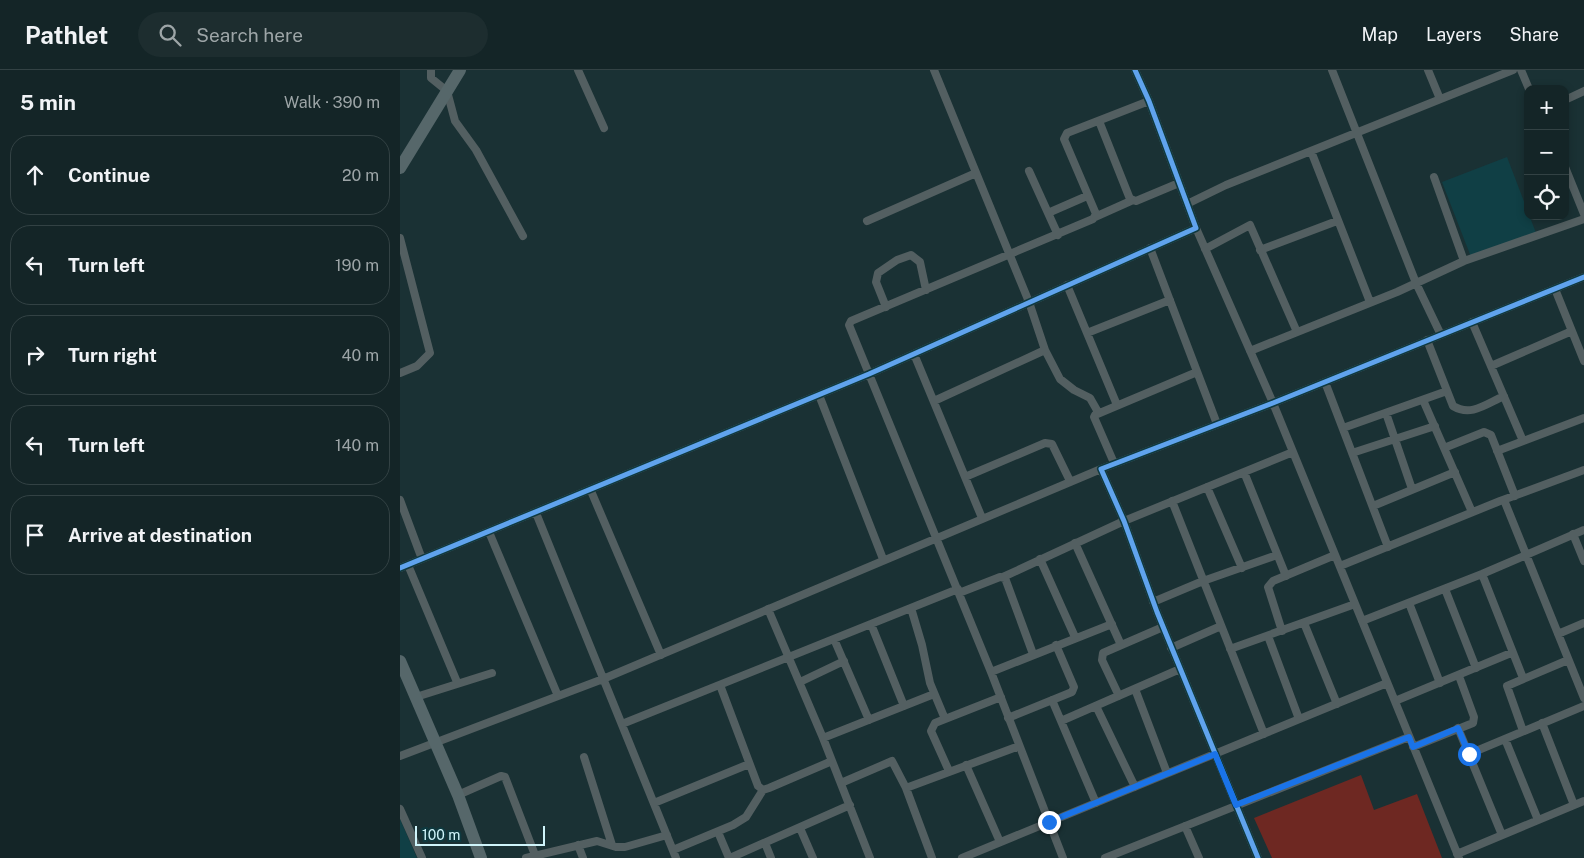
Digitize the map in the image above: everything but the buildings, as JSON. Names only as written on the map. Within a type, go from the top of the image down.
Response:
[{"type":"main road","points":[[400,168],[460,70]]},
{"type":"main road","points":[[400,661],[458,795],[481,858]]},
{"type":"street","points":[[431,70],[432,78],[447,91],[455,120],[476,150],[523,236]]},
{"type":"street","points":[[578,70],[604,128]]},
{"type":"street","points":[[934,70],[1029,302],[1045,350],[1060,379],[1074,390],[1090,398],[1098,412]]},
{"type":"street","points":[[1135,70],[1149,101],[1196,228],[1273,403],[1458,856],[1502,835],[1584,801]]},
{"type":"street","points":[[1332,70],[1416,283],[1442,335]]},
{"type":"street","points":[[1428,70],[1440,99]]},
{"type":"street","points":[[1187,204],[1357,132],[1513,70]]},
{"type":"street","points":[[1521,70],[1527,85]]},
{"type":"street","points":[[1569,98],[1584,91]]},
{"type":"street","points":[[1095,218],[1096,214],[1064,139],[1067,133],[1149,101]]},
{"type":"street","points":[[1099,121],[1130,199],[1133,200]]},
{"type":"street","points":[[1311,151],[1370,302]]},
{"type":"street","points":[[1029,171],[1058,235]]},
{"type":"street","points":[[867,221],[976,173]]},
{"type":"street","points":[[1568,175],[1584,214]]},
{"type":"street","points":[[1434,177],[1464,262]]},
{"type":"street","points":[[1062,858],[959,591],[935,539],[849,325],[851,321],[1058,235],[1133,200],[1179,183]]},
{"type":"street","points":[[1048,213],[1087,196]]},
{"type":"street","points":[[1250,351],[1464,262],[1584,219]]},
{"type":"street","points":[[1260,250],[1337,221]]},
{"type":"street","points":[[1205,249],[1250,225],[1297,332]]},
{"type":"street","points":[[400,568],[869,374],[1196,228]]},
{"type":"street","points":[[400,238],[430,353],[417,366],[400,373]]},
{"type":"street","points":[[1150,248],[1217,424]]},
{"type":"street","points":[[886,307],[876,282],[878,273],[897,260],[911,255],[920,262],[926,290]]},
{"type":"street","points":[[400,756],[603,679],[1070,481],[1273,403],[1584,277]]},
{"type":"street","points":[[1067,285],[1117,405]]},
{"type":"street","points":[[1555,289],[1584,361]]},
{"type":"street","points":[[1087,333],[1170,300]]},
{"type":"street","points":[[1472,322],[1523,441]]},
{"type":"street","points":[[1491,366],[1572,331]]},
{"type":"street","points":[[1428,340],[1453,406],[1462,411],[1469,412],[1504,396]]},
{"type":"street","points":[[934,401],[1045,350]]},
{"type":"street","points":[[914,354],[982,518]]},
{"type":"street","points":[[1114,463],[1094,417],[1098,412],[1197,372]]},
{"type":"street","points":[[1325,382],[1388,547]]},
{"type":"street","points":[[1343,428],[1447,391]]},
{"type":"street","points":[[819,395],[883,559]]},
{"type":"street","points":[[1423,400],[1472,512]]},
{"type":"street","points":[[1386,413],[1412,490]]},
{"type":"street","points":[[1497,451],[1584,418]]},
{"type":"street","points":[[1352,453],[1435,426]]},
{"type":"street","points":[[1444,448],[1484,432],[1491,435],[1515,496]]},
{"type":"street","points":[[965,477],[1045,443],[1052,444],[1070,481]]},
{"type":"street","points":[[622,724],[911,608],[1003,577],[1124,521],[1293,452]]},
{"type":"street","points":[[1101,469],[1124,521],[1171,648],[1258,858]]},
{"type":"street","points":[[1340,566],[1472,512],[1584,470]]},
{"type":"street","points":[[1244,472],[1286,576]]},
{"type":"street","points":[[1373,506],[1455,472]]},
{"type":"street","points":[[1207,487],[1242,568]]},
{"type":"street","points":[[591,490],[661,655]]},
{"type":"street","points":[[400,500],[422,559]]},
{"type":"street","points":[[1504,500],[1568,660],[1580,677],[1584,698]]},
{"type":"street","points":[[1172,501],[1264,734]]},
{"type":"street","points":[[536,513],[676,858]]},
{"type":"street","points":[[1362,621],[1482,574],[1584,530]]},
{"type":"street","points":[[489,532],[558,696]]},
{"type":"street","points":[[1573,534],[1584,561]]},
{"type":"street","points":[[1075,543],[1121,645]]},
{"type":"street","points":[[1153,602],[1204,581],[1277,555]]},
{"type":"street","points":[[1282,631],[1268,587],[1274,581],[1335,555]]},
{"type":"street","points":[[1040,560],[1075,638]]},
{"type":"street","points":[[408,565],[457,682]]},
{"type":"street","points":[[1482,574],[1522,678]]},
{"type":"street","points":[[1003,577],[1006,580],[1033,654]]},
{"type":"street","points":[[1445,589],[1476,668]]},
{"type":"street","points":[[1409,603],[1440,683]]},
{"type":"street","points":[[1230,649],[1356,604]]},
{"type":"street","points":[[911,608],[922,644],[930,683],[945,718]]},
{"type":"street","points":[[768,609],[823,738],[870,858]]},
{"type":"street","points":[[1304,623],[1337,704]]},
{"type":"street","points":[[1558,634],[1584,623]]},
{"type":"street","points":[[871,624],[904,706]]},
{"type":"street","points":[[991,672],[1056,644],[1112,624]]},
{"type":"street","points":[[1171,648],[1221,626]]},
{"type":"street","points":[[1119,696],[1102,656],[1103,653],[1163,627]]},
{"type":"street","points":[[1268,636],[1299,719]]},
{"type":"street","points":[[834,639],[869,720]]},
{"type":"street","points":[[1008,718],[1068,694],[1074,687],[1056,644]]},
{"type":"street","points":[[1395,701],[1511,653]]},
{"type":"street","points":[[1523,731],[1506,686],[1568,660]]},
{"type":"street","points":[[800,682],[844,661]]},
{"type":"street","points":[[1061,721],[1180,669]]},
{"type":"street","points":[[416,697],[457,682],[492,673]]},
{"type":"street","points":[[1413,747],[1475,720],[1459,676]]},
{"type":"street","points":[[962,858],[1388,683]]},
{"type":"street","points":[[720,685],[758,786],[763,790]]},
{"type":"street","points":[[1135,689],[1167,773]]},
{"type":"street","points":[[823,738],[934,694]]},
{"type":"street","points":[[949,771],[932,730],[935,723],[1000,697]]},
{"type":"street","points":[[1052,700],[1096,803]]},
{"type":"street","points":[[1096,706],[1135,787]]},
{"type":"street","points":[[1469,754],[1584,706]]},
{"type":"street","points":[[1542,723],[1574,805]]},
{"type":"street","points":[[1458,728],[1502,835]]},
{"type":"street","points":[[1105,858],[1409,737]]},
{"type":"street","points":[[1505,739],[1538,820]]},
{"type":"street","points":[[906,788],[1019,746]]},
{"type":"street","points":[[584,757],[612,845]]},
{"type":"street","points":[[673,850],[718,832],[746,817],[763,790],[832,761]]},
{"type":"street","points":[[841,783],[888,762],[892,762],[906,788],[932,858]]},
{"type":"street","points":[[654,803],[749,764]]},
{"type":"street","points":[[966,765],[1000,842]]},
{"type":"street","points":[[458,795],[501,776],[505,777],[535,854]]},
{"type":"street","points":[[718,832],[729,858],[850,806]]},
{"type":"street","points":[[400,809],[422,858]]},
{"type":"street","points":[[1185,826],[1198,858]]},
{"type":"street","points":[[800,828],[813,858]]},
{"type":"street","points":[[526,858],[535,854],[597,841],[626,847],[666,835]]},
{"type":"street","points":[[765,843],[771,858]]},
{"type":"street","points":[[578,845],[583,858]]},
{"type":"shaded area","points":[[1507,157],[1524,202],[1524,220],[1531,220],[1536,233],[1471,257],[1442,182]]},
{"type":"shaded area","points":[[1361,775],[1374,810],[1417,794],[1442,858],[1272,858],[1254,818]]},
{"type":"shaded area","points":[[400,819],[417,858],[400,858]]},
{"type":"cycle path","points":[[400,568],[869,374],[1196,228],[1149,101],[1135,70]]},
{"type":"cycle path","points":[[1258,858],[1157,612],[1124,521],[1101,469],[1273,403],[1584,277]]},
{"type":"route","points":[[1049,822],[1215,754],[1236,805],[1409,737],[1413,747],[1458,728],[1469,754]]}]
